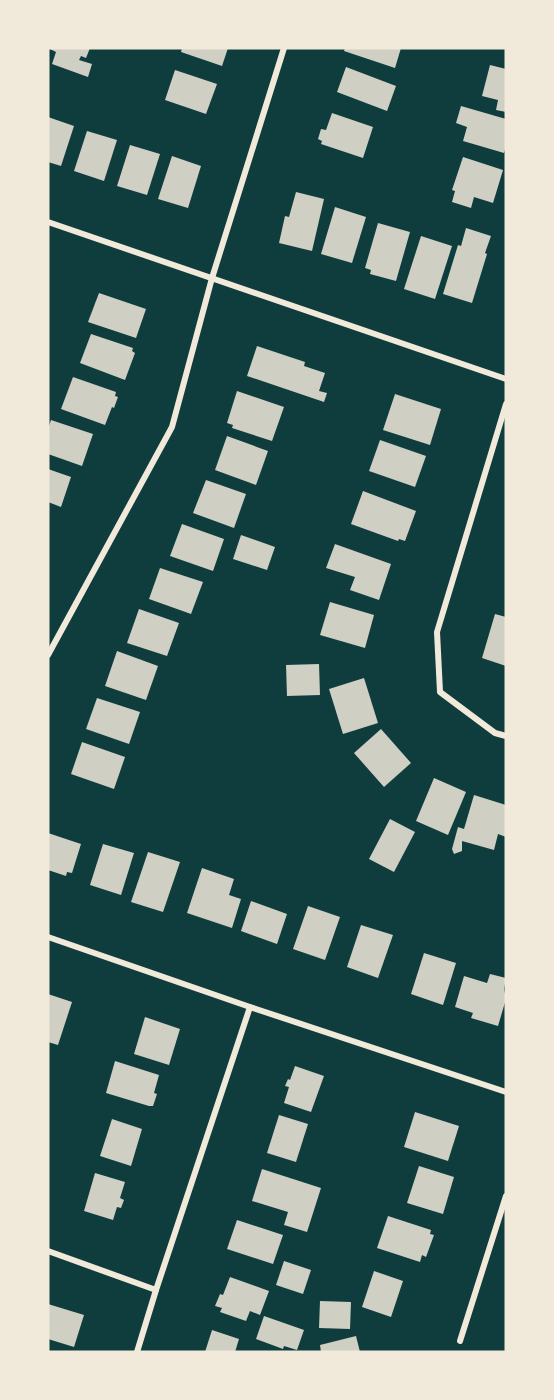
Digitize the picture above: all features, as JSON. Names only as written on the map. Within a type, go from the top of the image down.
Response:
[{"type":"street","points":[[48,655],[172,427],[212,278],[284,48]]},
{"type":"street","points":[[48,222],[506,379]]},
{"type":"street","points":[[506,404],[437,632],[440,692],[495,733],[506,736]]},
{"type":"street","points":[[48,937],[506,1092]]},
{"type":"street","points":[[138,1352],[156,1290],[250,1007]]},
{"type":"street","points":[[460,1341],[506,1196]]},
{"type":"street","points":[[48,1251],[156,1290]]},
{"type":"building","points":[[48,48],[90,48],[86,58],[81,56],[79,60],[92,64],[88,77],[52,64],[56,52]]},
{"type":"building","points":[[182,48],[228,48],[222,66],[181,52]]},
{"type":"building","points":[[345,48],[401,48],[395,68],[344,51]]},
{"type":"building","points":[[490,65],[506,69],[506,112],[496,110],[498,100],[482,96]]},
{"type":"building","points":[[346,67],[396,86],[387,111],[337,92]]},
{"type":"building","points":[[175,70],[217,84],[206,114],[165,100]]},
{"type":"building","points":[[461,106],[506,119],[504,153],[463,141],[467,127],[456,123]]},
{"type":"building","points":[[332,113],[373,127],[363,158],[321,144],[322,141],[318,139],[321,129],[326,130]]},
{"type":"building","points":[[48,117],[74,126],[61,166],[48,162]]},
{"type":"building","points":[[87,131],[117,140],[104,181],[74,171]]},
{"type":"building","points":[[130,145],[160,154],[147,195],[117,186]]},
{"type":"building","points":[[172,156],[201,166],[188,208],[158,199]]},
{"type":"building","points":[[463,157],[503,170],[493,203],[474,197],[471,208],[452,202],[455,191],[452,190]]},
{"type":"building","points":[[296,192],[324,199],[312,251],[279,243],[285,216],[289,217]]},
{"type":"building","points":[[335,207],[366,217],[352,263],[321,254]]},
{"type":"building","points":[[378,223],[410,232],[396,281],[370,274],[371,270],[365,268]]},
{"type":"building","points":[[466,228],[491,236],[472,303],[443,294],[458,245],[461,246]]},
{"type":"building","points":[[421,236],[452,246],[435,299],[404,289]]},
{"type":"building","points":[[99,293],[146,309],[136,338],[88,322]]},
{"type":"building","points":[[91,334],[133,348],[132,351],[135,353],[125,380],[80,363]]},
{"type":"building","points":[[257,346],[305,362],[304,366],[325,373],[319,391],[327,393],[324,402],[247,376]]},
{"type":"building","points":[[73,377],[116,392],[115,396],[118,397],[105,425],[61,409]]},
{"type":"building","points":[[237,391],[284,407],[272,441],[232,428],[233,425],[227,423]]},
{"type":"building","points":[[395,394],[441,409],[430,445],[383,430]]},
{"type":"building","points":[[51,420],[93,434],[82,466],[48,454],[48,429]]},
{"type":"building","points":[[227,436],[268,451],[256,485],[215,470]]},
{"type":"building","points":[[380,440],[426,456],[415,487],[369,471]]},
{"type":"building","points":[[48,469],[71,477],[61,507],[48,502]]},
{"type":"building","points":[[206,480],[246,494],[234,528],[193,513]]},
{"type":"building","points":[[363,491],[416,511],[405,541],[399,539],[398,541],[351,524]]},
{"type":"building","points":[[182,524],[224,539],[213,571],[170,556]]},
{"type":"building","points":[[241,535],[275,547],[267,570],[233,559]]},
{"type":"building","points":[[335,544],[391,564],[379,600],[350,590],[355,577],[326,568]]},
{"type":"building","points":[[160,568],[203,582],[191,614],[149,599]]},
{"type":"building","points":[[330,602],[374,615],[365,648],[320,635]]},
{"type":"building","points":[[139,609],[179,623],[167,656],[127,643]]},
{"type":"building","points":[[495,614],[506,617],[506,666],[482,658]]},
{"type":"building","points":[[117,651],[158,666],[146,700],[105,686]]},
{"type":"building","points":[[319,664],[320,695],[287,696],[286,665]]},
{"type":"building","points":[[364,678],[378,723],[343,734],[329,689]]},
{"type":"building","points":[[97,698],[140,712],[129,744],[86,729]]},
{"type":"building","points":[[381,729],[411,763],[384,787],[354,753]]},
{"type":"building","points":[[82,742],[125,757],[114,789],[71,774]]},
{"type":"building","points":[[434,778],[466,792],[448,835],[416,821]]},
{"type":"building","points":[[474,795],[506,805],[506,837],[498,834],[494,850],[462,841],[462,851],[454,854],[452,849],[458,827],[464,829]]},
{"type":"building","points":[[390,819],[415,832],[394,872],[369,859]]},
{"type":"building","points":[[48,833],[81,844],[72,873],[67,872],[66,876],[48,870]]},
{"type":"building","points":[[103,844],[134,853],[121,895],[90,885]]},
{"type":"building","points":[[148,852],[180,862],[163,912],[131,902]]},
{"type":"building","points":[[202,868],[234,879],[229,895],[241,899],[232,928],[187,913]]},
{"type":"building","points":[[251,901],[287,914],[277,944],[241,931]]},
{"type":"building","points":[[308,906],[340,917],[325,960],[293,949]]},
{"type":"building","points":[[361,925],[393,935],[378,978],[347,967]]},
{"type":"building","points":[[424,953],[456,963],[443,1005],[411,994]]},
{"type":"building","points":[[490,974],[506,978],[504,989],[506,999],[498,1026],[471,1018],[473,1013],[455,1007],[464,976],[487,983]]},
{"type":"building","points":[[48,994],[72,1002],[58,1045],[48,1042]]},
{"type":"building","points":[[145,1017],[180,1029],[169,1065],[134,1054]]},
{"type":"building","points":[[115,1061],[159,1075],[153,1106],[106,1093]]},
{"type":"building","points":[[295,1066],[324,1076],[311,1112],[284,1103],[289,1087],[285,1086]]},
{"type":"building","points":[[415,1112],[459,1126],[448,1161],[404,1147]]},
{"type":"building","points":[[279,1115],[308,1124],[296,1162],[267,1153]]},
{"type":"building","points":[[112,1119],[142,1129],[131,1166],[100,1156]]},
{"type":"building","points":[[419,1166],[454,1177],[443,1214],[407,1203]]},
{"type":"building","points":[[262,1169],[321,1188],[307,1232],[284,1225],[288,1212],[252,1201]]},
{"type":"building","points":[[95,1173],[125,1182],[120,1198],[124,1200],[121,1208],[117,1207],[113,1220],[84,1211]]},
{"type":"building","points":[[388,1216],[431,1230],[430,1234],[434,1235],[426,1257],[422,1255],[420,1262],[377,1248]]},
{"type":"building","points":[[237,1220],[283,1235],[273,1264],[227,1249]]},
{"type":"building","points":[[284,1261],[311,1270],[303,1294],[276,1285]]},
{"type":"building","points":[[374,1271],[403,1281],[391,1317],[362,1307]]},
{"type":"building","points":[[230,1277],[269,1291],[260,1315],[250,1311],[246,1321],[220,1312],[222,1308],[215,1306],[220,1294],[223,1295]]},
{"type":"building","points":[[320,1301],[351,1302],[350,1329],[319,1328]]},
{"type":"building","points":[[48,1304],[84,1315],[74,1347],[48,1339]]},
{"type":"building","points":[[264,1316],[304,1330],[297,1350],[284,1346],[283,1349],[256,1339]]},
{"type":"building","points":[[212,1330],[239,1339],[235,1352],[205,1352]]},
{"type":"building","points":[[356,1336],[360,1352],[321,1352],[320,1345]]}]
